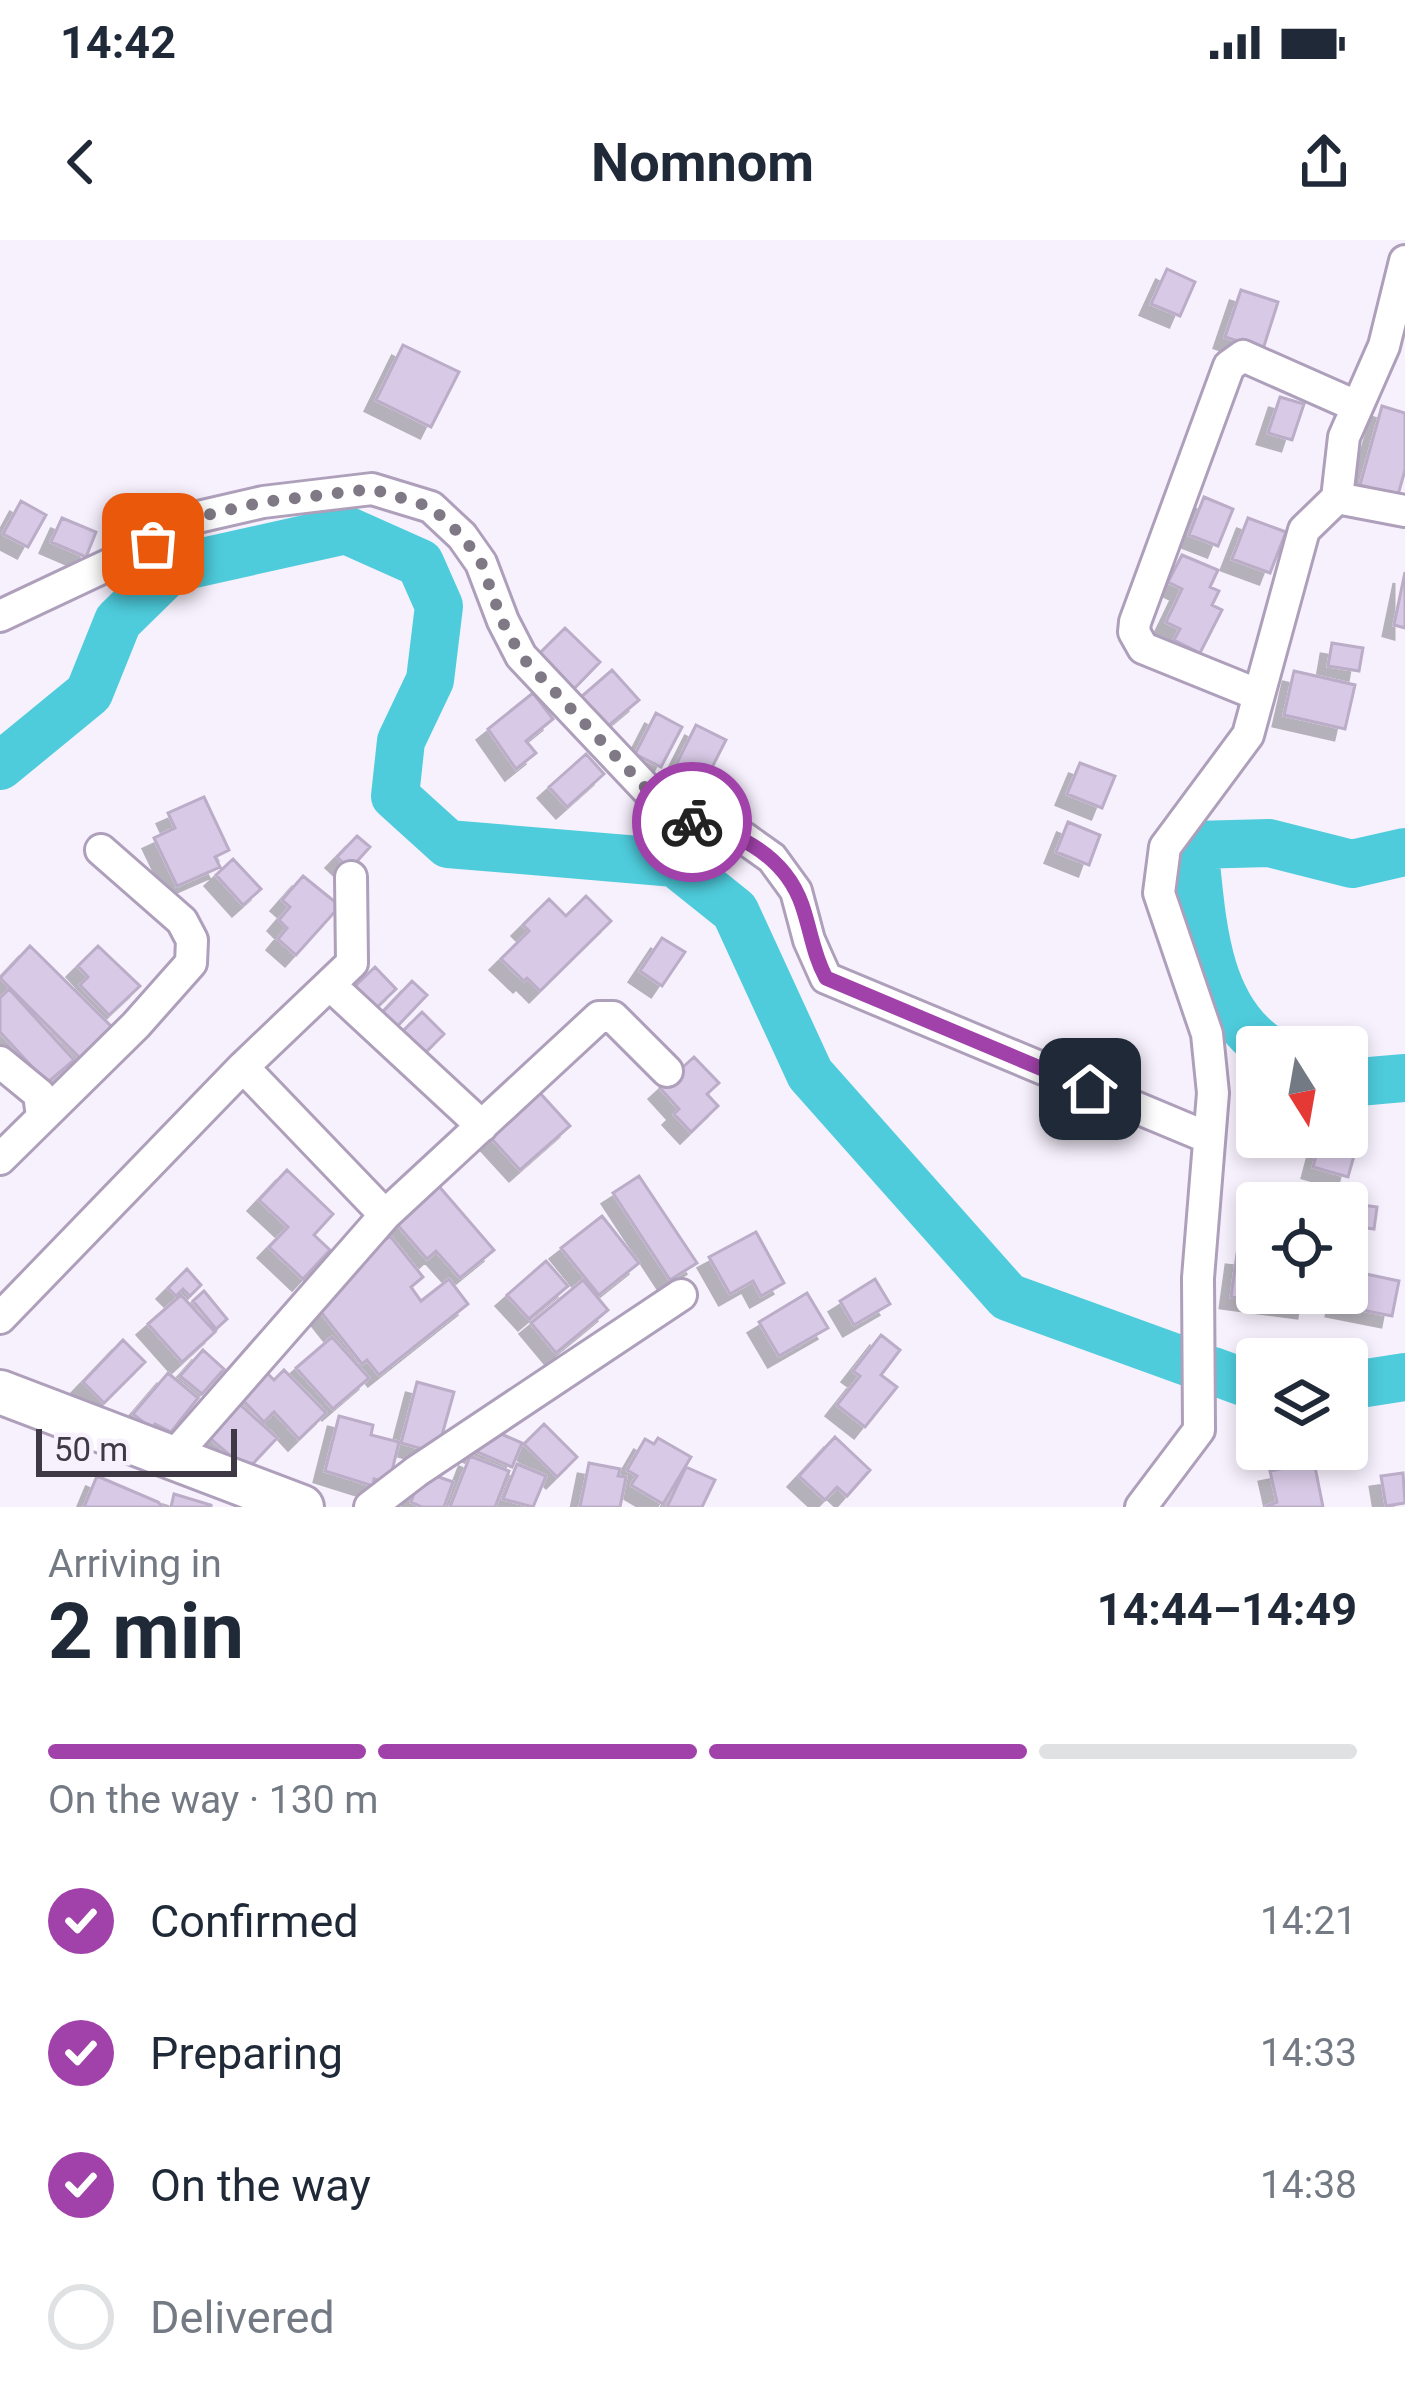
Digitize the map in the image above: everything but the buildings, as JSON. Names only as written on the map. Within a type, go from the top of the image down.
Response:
[{"type":"main road","points":[[0,1392],[302,1507]]},
{"type":"street","points":[[1141,1507],[1199,1430],[1198,1278],[1213,1093],[1207,1034],[1159,892],[1165,847],[1248,735],[1304,530],[1337,498],[1344,437],[1384,346],[1405,261]]},
{"type":"street","points":[[1258,695],[1143,648],[1134,632],[1135,622],[1229,366],[1243,356],[1356,406]]},
{"type":"street","points":[[0,616],[153,544],[198,517],[263,502],[372,489],[418,501],[462,536],[481,562],[502,621],[521,656],[673,817],[744,838],[772,858],[796,891],[808,940],[826,978],[1209,1138]]},
{"type":"street","points":[[1337,498],[1405,512]]},
{"type":"street","points":[[0,1160],[136,1025],[190,963],[192,940],[182,921],[101,850]]},
{"type":"street","points":[[0,1318],[243,1067],[352,963],[351,877]]},
{"type":"street","points":[[330,985],[482,1126]]},
{"type":"street","points":[[172,1458],[385,1215],[598,1017],[613,1017],[667,1071]]},
{"type":"street","points":[[0,1062],[40,1094],[42,1117]]},
{"type":"street","points":[[243,1067],[385,1215]]},
{"type":"street","points":[[370,1507],[681,1295]]},
{"type":"waterway","points":[[0,766],[89,693],[118,621],[171,569],[346,530],[420,563],[439,606],[430,680],[401,741],[395,796],[448,844],[675,863],[735,911],[810,1074],[1008,1297],[1190,1363]]},
{"type":"waterway","points":[[1243,1026],[1229,1007],[1209,955],[1194,845],[1269,843],[1352,864],[1405,852]]},
{"type":"waterway","points":[[1368,1081],[1405,1078]]},
{"type":"waterway","points":[[1213,1371],[1236,1379]]},
{"type":"waterway","points":[[1368,1383],[1405,1377]]},
{"type":"way so far","points":[[153,544],[198,517],[263,502],[372,489],[431,507],[481,562],[502,621],[521,656],[673,817],[692,822]]},
{"type":"route","points":[[692,822],[744,838],[772,858],[796,891],[808,940],[826,978],[1090,1089]]}]
